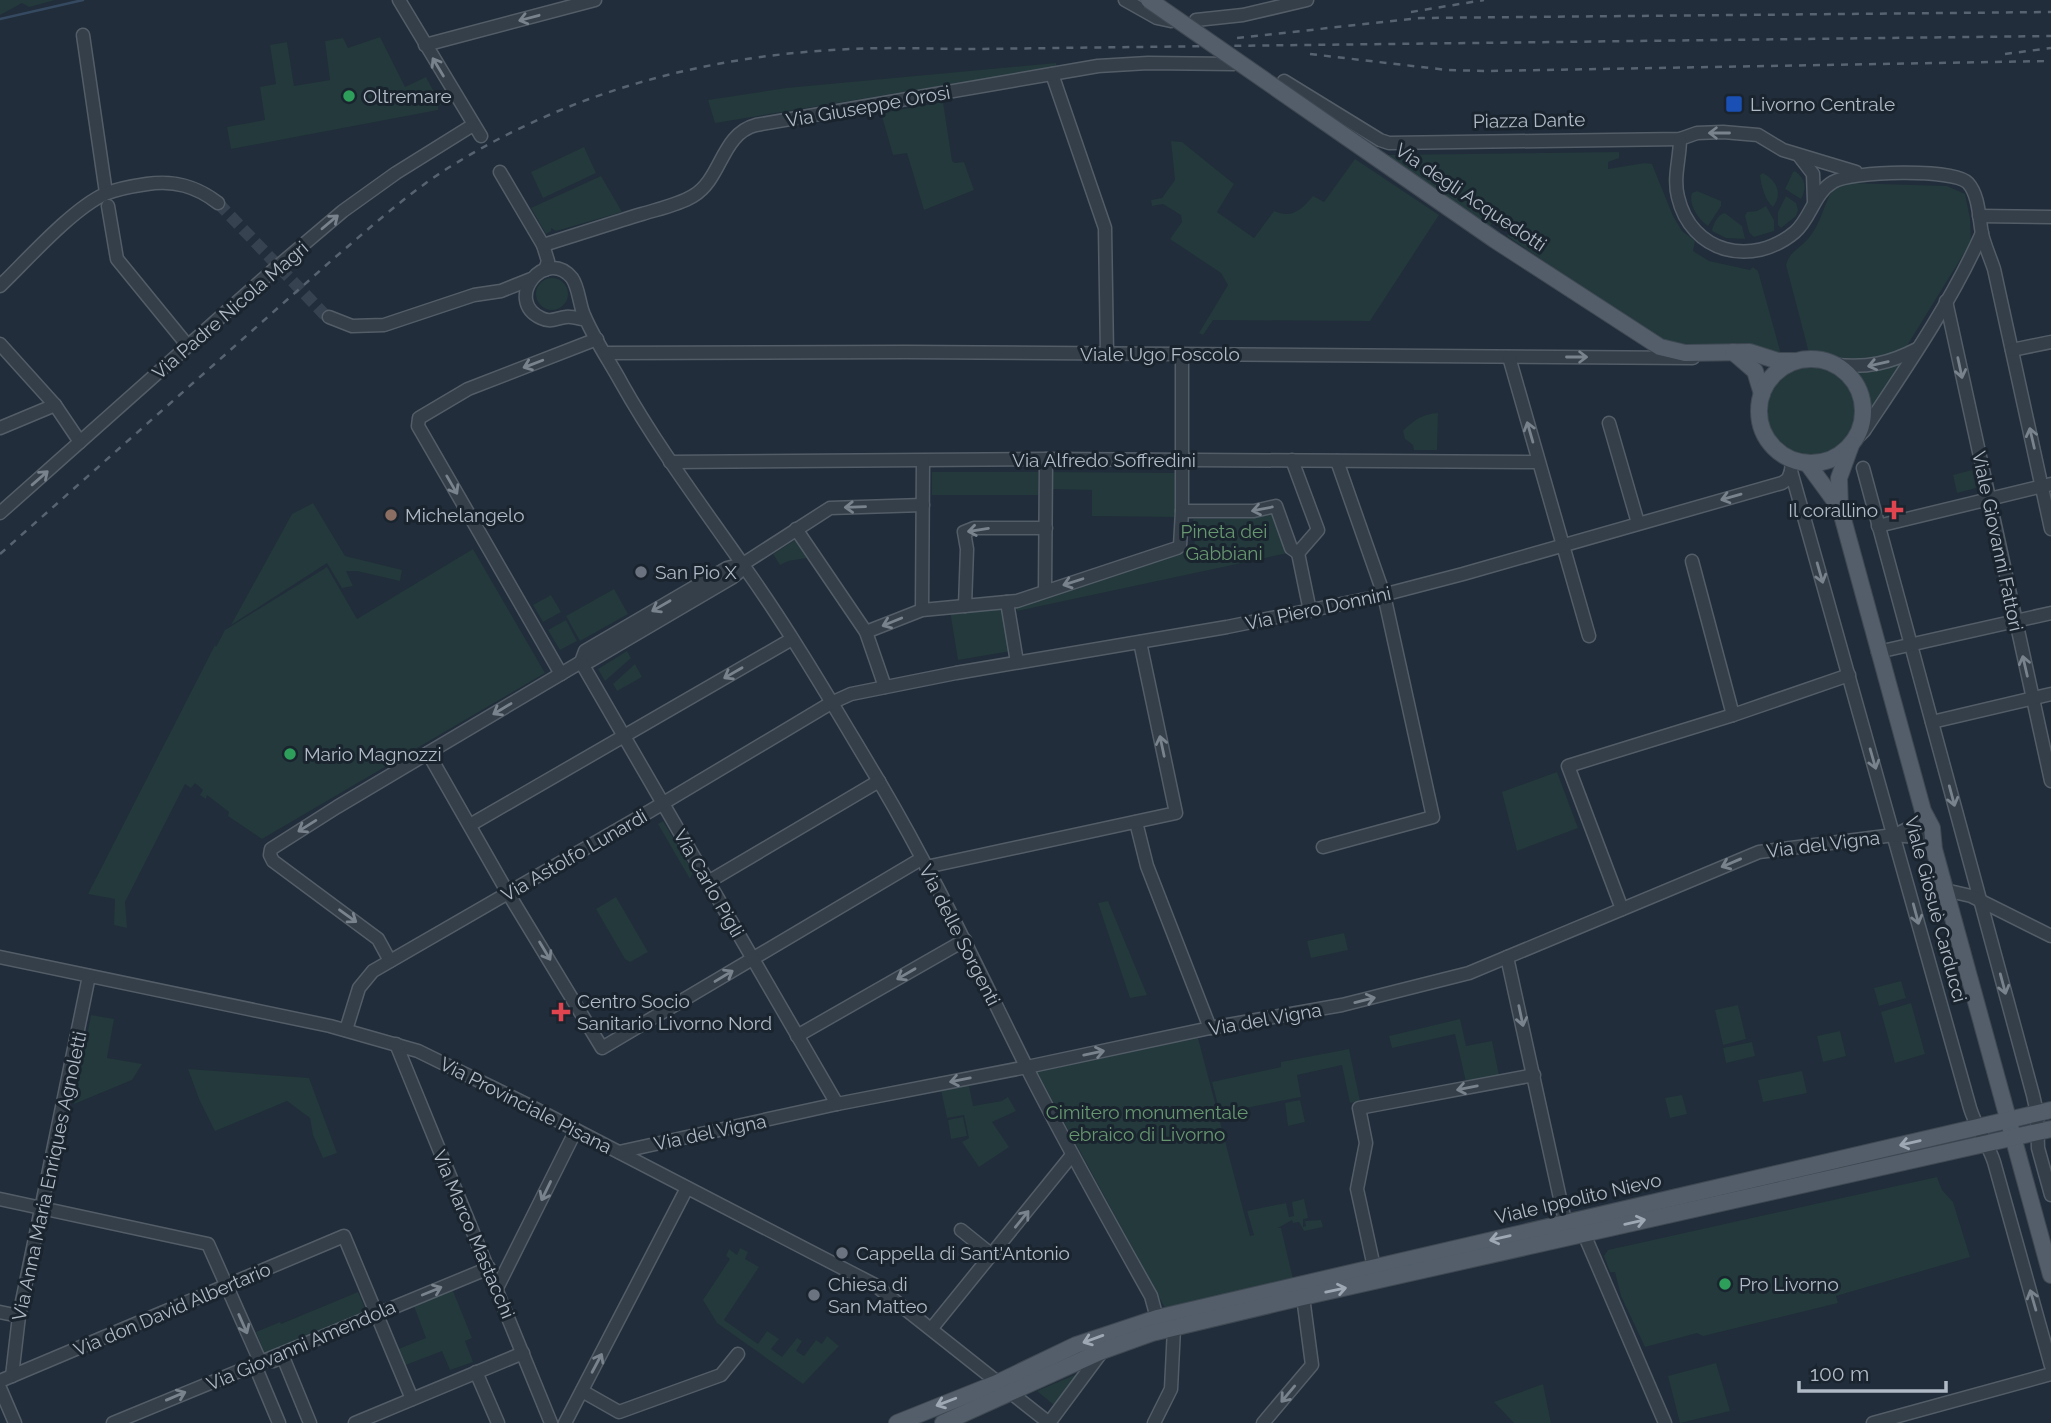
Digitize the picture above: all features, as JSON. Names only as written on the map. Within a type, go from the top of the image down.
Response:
[{"type":"main road","name":"Via degli Acquedotti","points":[[1149,0],[1384,163],[1649,341],[1665,349],[1685,353],[1755,352],[1778,361],[1794,361]]},
{"type":"main road","points":[[1732,352],[1755,371],[1762,394]]},
{"type":"main road","points":[[1814,358],[1837,365],[1850,376],[1861,397],[1863,420],[1852,443],[1831,459],[1797,465],[1774,448],[1765,436],[1759,415],[1762,394],[1774,374],[1794,361],[1814,358]]},
{"type":"main road","name":"Viale Giosuè Carducci","points":[[1852,443],[1839,478],[1840,508],[1923,816],[1932,828],[1930,843],[2051,1275]]},
{"type":"main road","name":"Viale Giosuè Carducci","points":[[1797,465],[1840,508]]},
{"type":"main road","name":"Viale Ippolito Nievo","points":[[943,1423],[1141,1336],[2044,1112]]},
{"type":"main road","name":"Viale Ippolito Nievo","points":[[897,1423],[997,1383],[1076,1345],[1157,1318],[1374,1267],[1573,1231],[2046,1130]]},
{"type":"street","points":[[402,1],[425,45],[595,0]]},
{"type":"street","points":[[1125,0],[1157,18],[1171,21]]},
{"type":"street","points":[[1201,19],[1261,12],[1307,0]]},
{"type":"street","points":[[83,35],[117,259],[188,346]]},
{"type":"street","name":"Via Padre Nicola Magri","points":[[0,513],[278,266],[366,193],[477,131],[425,45]]},
{"type":"street","name":"Via Giuseppe Orosi","points":[[543,245],[695,195],[709,179],[732,141],[751,126],[1098,66],[1148,62],[1234,64]]},
{"type":"street","points":[[1052,74],[1105,228],[1107,354]]},
{"type":"street","name":"Piazza Dante","points":[[1284,81],[1389,143],[1676,143],[1697,133],[1723,132],[1758,135],[1783,150],[1847,171],[1867,174],[1936,174],[1961,178],[1973,190],[1982,233],[1994,269],[2047,485],[2051,529]]},
{"type":"street","name":"Piazza Dante","points":[[1676,143],[1676,185],[1684,215],[1699,235],[1734,252],[1749,252],[1777,243],[1803,223],[1825,188],[1837,179],[1867,174]]},
{"type":"street","points":[[1797,155],[1812,174],[1814,202]]},
{"type":"street","name":"Via delle Sorgenti","points":[[500,172],[543,245],[548,261],[545,270]]},
{"type":"street","points":[[0,286],[85,206],[107,200],[134,186],[174,183],[194,188],[218,203]]},
{"type":"street","points":[[1979,216],[2051,217]]},
{"type":"street","points":[[1852,443],[1864,431],[1917,348],[1946,301],[1982,233]]},
{"type":"street","name":"Via delle Sorgenti","points":[[543,245],[558,257],[564,272],[574,282],[586,320],[630,399],[792,639],[879,781],[965,940],[1072,1155],[1151,1296],[1157,1318]]},
{"type":"street","points":[[329,317],[352,326],[379,326],[411,318],[474,295],[500,291],[531,279],[545,270],[564,272]]},
{"type":"street","points":[[529,307],[526,295],[531,279]]},
{"type":"street","points":[[500,291],[515,297],[544,319],[565,317],[586,320]]},
{"type":"street","points":[[565,317],[574,306],[577,296]]},
{"type":"street","name":"Viale Giovanni Fattori","points":[[1946,301],[2050,776]]},
{"type":"street","points":[[561,674],[418,426],[419,418],[468,389],[597,339]]},
{"type":"street","points":[[2012,350],[2051,342]]},
{"type":"street","points":[[0,344],[55,405],[80,442]]},
{"type":"street","points":[[1837,365],[1877,365],[1917,348]]},
{"type":"street","name":"Viale Ugo Foscolo","points":[[605,353],[1182,354],[1609,357],[1675,360],[1715,353]]},
{"type":"street","points":[[866,632],[922,610],[1007,602],[1179,547],[1182,538],[1182,354]]},
{"type":"street","points":[[1509,357],[1589,636]]},
{"type":"street","points":[[0,428],[55,405]]},
{"type":"street","points":[[1609,423],[1638,523]]},
{"type":"street","points":[[1045,591],[1046,459]]},
{"type":"street","name":"Via Alfredo Soffredini","points":[[670,462],[1046,459],[1538,462]]},
{"type":"street","points":[[1292,460],[1318,530],[1298,553]]},
{"type":"street","points":[[922,610],[923,461]]},
{"type":"street","points":[[1323,847],[1433,817],[1384,595],[1337,461]]},
{"type":"street","name":"Via Piero Donnini","points":[[831,703],[850,694],[885,687],[1310,611],[1384,595],[1782,483],[1797,465]]},
{"type":"street","name":"Viale Giosuè Carducci","points":[[1797,465],[1849,675],[1976,1128],[1988,1144],[2051,1366]]},
{"type":"street","points":[[1863,468],[1981,901],[2044,1112],[2046,1130],[2038,1148],[2051,1195]]},
{"type":"street","points":[[1878,526],[2047,485]]},
{"type":"street","points":[[390,961],[379,939],[273,861],[270,853],[275,846],[581,662],[585,651],[727,568],[743,564],[830,508],[923,505]]},
{"type":"street","points":[[1182,512],[1254,511],[1276,506],[1291,548],[1298,553],[1310,611]]},
{"type":"street","points":[[965,606],[967,549],[964,532],[974,528],[1046,528]]},
{"type":"street","points":[[796,529],[866,632],[885,687]]},
{"type":"street","points":[[1692,561],[1733,715]]},
{"type":"street","points":[[1007,602],[1017,663]]},
{"type":"street","points":[[1878,652],[2051,613]]},
{"type":"street","points":[[470,825],[792,639]]},
{"type":"street","points":[[428,753],[508,893],[602,1048],[924,863],[1176,813],[1140,642]]},
{"type":"street","name":"Via Carlo Pigli","points":[[581,662],[837,1104]]},
{"type":"street","points":[[1622,909],[1568,765],[1733,715],[1849,675]]},
{"type":"street","points":[[1932,722],[2051,694]]},
{"type":"street","name":"Via Astolfo Lunardi","points":[[346,1030],[362,982],[370,973],[663,804],[831,703]]},
{"type":"street","points":[[708,882],[879,781]]},
{"type":"street","points":[[1894,835],[1923,816]]},
{"type":"street","points":[[1136,822],[1147,866],[1210,1028]]},
{"type":"street","points":[[1894,835],[1930,843]]},
{"type":"street","name":"Via del Vigna","points":[[620,1152],[837,1104],[1210,1028],[1342,1005],[1454,978],[1759,852],[1894,835]]},
{"type":"street","name":"Viale Giosuè Carducci","points":[[1945,890],[1971,896],[2051,936]]},
{"type":"street","points":[[797,1036],[965,940]]},
{"type":"street","name":"Via Provinciale Pisana","points":[[0,957],[346,1030],[418,1051],[876,1285],[1049,1423]]},
{"type":"street","points":[[1507,957],[1573,1231],[1665,1423]]},
{"type":"street","name":"Via Anna Maria Enriques Agnoletti","points":[[6,1379],[89,976]]},
{"type":"street","name":"Via Marco Mastacchi","points":[[396,1044],[551,1423]]},
{"type":"street","points":[[1374,1267],[1357,1189],[1366,1143],[1359,1108],[1534,1075]]},
{"type":"street","points":[[497,1288],[576,1130]]},
{"type":"street","points":[[932,1328],[1072,1155]]},
{"type":"street","points":[[565,1423],[687,1188]]},
{"type":"street","points":[[0,1199],[208,1244],[227,1286],[279,1423]]},
{"type":"street","points":[[961,1230],[992,1255]]},
{"type":"street","name":"Via don David Albertario","points":[[6,1379],[344,1236],[376,1313]]},
{"type":"street","name":"Via Giovanni Amendola","points":[[113,1423],[257,1366],[376,1313],[489,1268]]},
{"type":"street","points":[[1263,1423],[1312,1365],[1303,1297]]},
{"type":"street","points":[[0,1312],[19,1316]]},
{"type":"street","points":[[376,1313],[412,1399]]},
{"type":"street","points":[[1154,1423],[1171,1389],[1174,1328]]},
{"type":"street","points":[[1049,1423],[1102,1351]]},
{"type":"street","points":[[355,1423],[523,1353]]},
{"type":"street","points":[[582,1391],[619,1412],[721,1375],[738,1354]]},
{"type":"street","points":[[257,1366],[283,1357],[310,1423]]},
{"type":"street","points":[[476,1372],[498,1423]]},
{"type":"street","points":[[1873,1423],[1921,1417],[2051,1374]]},
{"type":"street","points":[[0,1388],[15,1423]]},
{"type":"green space","points":[[0,0],[55,0],[29,7],[22,3],[0,15]]},
{"type":"green space","name":"Oltremare","points":[[380,37],[405,87],[426,77],[441,105],[438,110],[231,149],[227,127],[265,120],[260,87],[276,84],[270,45],[287,42],[294,86],[330,80],[325,41],[343,38],[348,48]]},
{"type":"green space","points":[[1056,63],[1056,67],[715,123],[708,100],[786,88]]},
{"type":"green space","points":[[943,102],[952,161],[964,162],[974,190],[924,210],[907,153],[893,155],[881,113]]},
{"type":"green space","points":[[1171,141],[1182,142],[1234,184],[1217,212],[1254,238],[1274,211],[1286,214],[1296,212],[1313,196],[1324,202],[1355,159],[1439,215],[1370,321],[1213,320],[1203,335],[1199,333],[1228,285],[1221,273],[1170,239],[1182,222],[1181,215],[1163,204],[1152,206],[1151,200],[1162,198],[1175,180]]},
{"type":"green space","points":[[584,147],[596,173],[543,198],[531,172]]},
{"type":"green space","points":[[1619,152],[1619,158],[1608,162],[1608,169],[1652,164],[1673,216],[1682,231],[1695,241],[1693,251],[1709,261],[1750,270],[1753,267],[1758,271],[1781,354],[1771,355],[1740,344],[1685,348],[1657,338],[1507,236],[1515,223],[1500,213],[1490,226],[1385,155]]},
{"type":"green space","points":[[1795,171],[1804,184],[1801,199],[1785,189]]},
{"type":"green space","points":[[1763,173],[1777,188],[1778,197],[1773,207],[1762,188],[1760,175]]},
{"type":"green space","points":[[601,176],[622,212],[556,231],[551,228],[546,234],[531,208]]},
{"type":"green space","points":[[1847,183],[1947,186],[1965,194],[1970,218],[1971,242],[1905,349],[1870,360],[1849,361],[1809,353],[1786,265],[1792,253],[1812,233],[1834,187]]},
{"type":"green space","points":[[1697,191],[1721,201],[1721,206],[1708,226],[1693,207],[1692,193]]},
{"type":"green space","points":[[1786,196],[1796,203],[1798,210],[1796,216],[1781,228],[1778,225],[1778,212]]},
{"type":"green space","points":[[1766,206],[1774,220],[1774,231],[1754,237],[1749,232],[1745,216],[1747,212]]},
{"type":"green space","points":[[1725,213],[1742,226],[1745,239],[1726,238],[1712,231],[1716,220]]},
{"type":"green space","points":[[552,278],[563,283],[568,294],[563,305],[552,310],[541,305],[536,294],[541,283]]},
{"type":"green space","points":[[1906,359],[1870,416],[1867,415],[1864,391],[1851,371]]},
{"type":"green space","points":[[1811,366],[1828,370],[1843,379],[1852,394],[1856,411],[1852,428],[1843,443],[1828,452],[1811,456],[1794,452],[1779,443],[1770,428],[1766,411],[1770,394],[1779,379],[1794,370]]},
{"type":"green space","points":[[1438,413],[1437,450],[1414,450],[1413,445],[1405,439],[1403,431],[1419,418]]},
{"type":"green space","points":[[1972,470],[1976,488],[1957,493],[1953,475]]},
{"type":"green space","points":[[932,472],[1038,472],[1038,495],[932,495]]},
{"type":"green space","points":[[1053,472],[1175,473],[1175,517],[1092,516],[1092,490],[1053,489]]},
{"type":"green space","points":[[313,503],[345,556],[402,570],[400,581],[346,571],[353,586],[342,588],[327,563],[231,625],[292,514]]},
{"type":"green space","name":"Pineta dei Gabbiani","points":[[1275,513],[1288,553],[1017,611],[1016,605],[1195,549],[1193,519],[1255,518]]},
{"type":"green space","points":[[795,540],[807,558],[780,565],[773,554]]},
{"type":"green space","points":[[473,549],[545,673],[262,839],[228,816],[229,812],[207,795],[206,799],[200,795],[203,790],[195,783],[191,788],[185,784],[125,902],[127,928],[114,925],[115,899],[88,894],[225,630],[327,567],[357,619]]},
{"type":"green space","points":[[614,589],[628,614],[580,641],[566,616]]},
{"type":"green space","points":[[551,595],[561,612],[543,622],[533,605]]},
{"type":"green space","points":[[996,608],[1003,610],[1011,651],[958,660],[950,611]]},
{"type":"green space","points":[[566,620],[577,641],[560,650],[548,630]]},
{"type":"green space","points":[[627,651],[631,658],[605,681],[598,669]]},
{"type":"green space","points":[[635,664],[642,677],[617,691],[613,684]]},
{"type":"green space","points":[[1557,772],[1578,828],[1517,851],[1502,792]]},
{"type":"green space","points":[[663,821],[693,872],[690,879],[658,824]]},
{"type":"green space","points":[[616,897],[648,952],[630,962],[625,959],[596,909]]},
{"type":"green space","points":[[1108,901],[1147,995],[1130,998],[1098,903]]},
{"type":"green space","points":[[1344,933],[1348,950],[1311,958],[1307,941]]},
{"type":"green space","points":[[1901,981],[1906,998],[1879,1006],[1874,988]]},
{"type":"green space","points":[[1911,1003],[1925,1054],[1895,1063],[1881,1012]]},
{"type":"green space","points":[[1738,1005],[1746,1039],[1723,1045],[1715,1010]]},
{"type":"green space","points":[[91,1015],[114,1019],[107,1058],[142,1064],[132,1080],[74,1104]]},
{"type":"green space","points":[[1460,1019],[1466,1046],[1492,1041],[1499,1075],[1466,1082],[1455,1034],[1392,1048],[1389,1036]]},
{"type":"green space","points":[[1840,1031],[1846,1056],[1823,1062],[1817,1036]]},
{"type":"green space","name":"Cimitero monumentale ebraico di Livorno","points":[[1198,1038],[1250,1236],[1254,1235],[1247,1211],[1286,1203],[1289,1217],[1294,1216],[1292,1202],[1304,1199],[1308,1218],[1303,1219],[1303,1227],[1306,1226],[1305,1221],[1321,1220],[1323,1227],[1304,1231],[1299,1222],[1293,1223],[1292,1220],[1278,1228],[1281,1228],[1293,1279],[1165,1308],[1037,1072]]},
{"type":"green space","points":[[1752,1042],[1755,1056],[1726,1063],[1723,1048]]},
{"type":"green space","points":[[1349,1049],[1360,1101],[1350,1103],[1342,1065],[1297,1075],[1301,1097],[1220,1113],[1212,1082],[1281,1067],[1281,1062]]},
{"type":"green space","points":[[188,1069],[309,1078],[337,1153],[323,1158],[313,1135],[310,1118],[287,1101],[215,1131]]},
{"type":"green space","points":[[1802,1071],[1807,1093],[1763,1102],[1758,1080]]},
{"type":"green space","points":[[969,1086],[973,1106],[1002,1101],[1008,1097],[1016,1111],[992,1122],[1009,1147],[979,1167],[962,1142],[969,1138],[964,1115],[947,1118],[941,1090]]},
{"type":"green space","points":[[1682,1095],[1687,1114],[1670,1118],[1665,1098]]},
{"type":"green space","points":[[1300,1100],[1305,1122],[1288,1126],[1285,1103]]},
{"type":"green space","points":[[963,1117],[967,1136],[951,1139],[948,1120]]},
{"type":"green space","name":"Pro Livorno","points":[[1937,1177],[1942,1190],[1953,1202],[1970,1257],[1836,1296],[1838,1303],[1703,1336],[1697,1333],[1645,1347],[1621,1296],[1615,1272],[1610,1272],[1604,1256],[1608,1250]]},
{"type":"green space","points":[[740,1248],[748,1252],[745,1259],[759,1267],[724,1320],[758,1344],[767,1331],[779,1339],[771,1349],[782,1357],[797,1338],[802,1341],[796,1351],[804,1356],[816,1340],[822,1344],[827,1336],[839,1346],[803,1384],[717,1323],[703,1300],[730,1259],[726,1256],[729,1249],[737,1255]]},
{"type":"green space","points":[[453,1291],[472,1338],[465,1341],[473,1362],[450,1370],[442,1351],[403,1366],[396,1350],[426,1338],[414,1306]]},
{"type":"green space","points":[[358,1292],[366,1311],[265,1354],[256,1332]]},
{"type":"green space","points":[[1716,1363],[1730,1411],[1680,1423],[1668,1376]]},
{"type":"green space","points":[[1077,1374],[1054,1405],[1037,1391]]},
{"type":"green space","points":[[1543,1384],[1551,1423],[1514,1423],[1494,1402]]},
{"type":"waterway","points":[[0,19],[83,0]]},
{"type":"tunnel","points":[[218,203],[329,317]]},
{"type":"railway","points":[[1411,12],[1484,0]]},
{"type":"railway","points":[[1237,38],[1420,18],[2051,12]]},
{"type":"railway","points":[[0,554],[332,260],[421,187],[453,165],[546,116],[644,81],[746,59],[866,48],[2051,36]]},
{"type":"railway","points":[[2005,54],[2051,48]]},
{"type":"railway","points":[[1310,54],[1447,70],[1489,71],[2051,61]]},
{"type":"place","name":"Oltremare","points":[[349,96]]},
{"type":"place","name":"Livorno Centrale","points":[[1734,104]]},
{"type":"place","name":"Il corallino","points":[[1894,510]]},
{"type":"place","name":"Michelangelo","points":[[391,515]]},
{"type":"place","name":"San Pio X","points":[[641,572]]},
{"type":"place","name":"Mario Magnozzi","points":[[290,754]]},
{"type":"place","name":"Centro Socio Sanitario Livorno Nord","points":[[561,1012]]},
{"type":"place","name":"Cappella di Sant'Antonio","points":[[842,1253]]},
{"type":"place","name":"Pro Livorno","points":[[1725,1284]]},
{"type":"place","name":"Chiesa di San Matteo","points":[[814,1295]]}]
